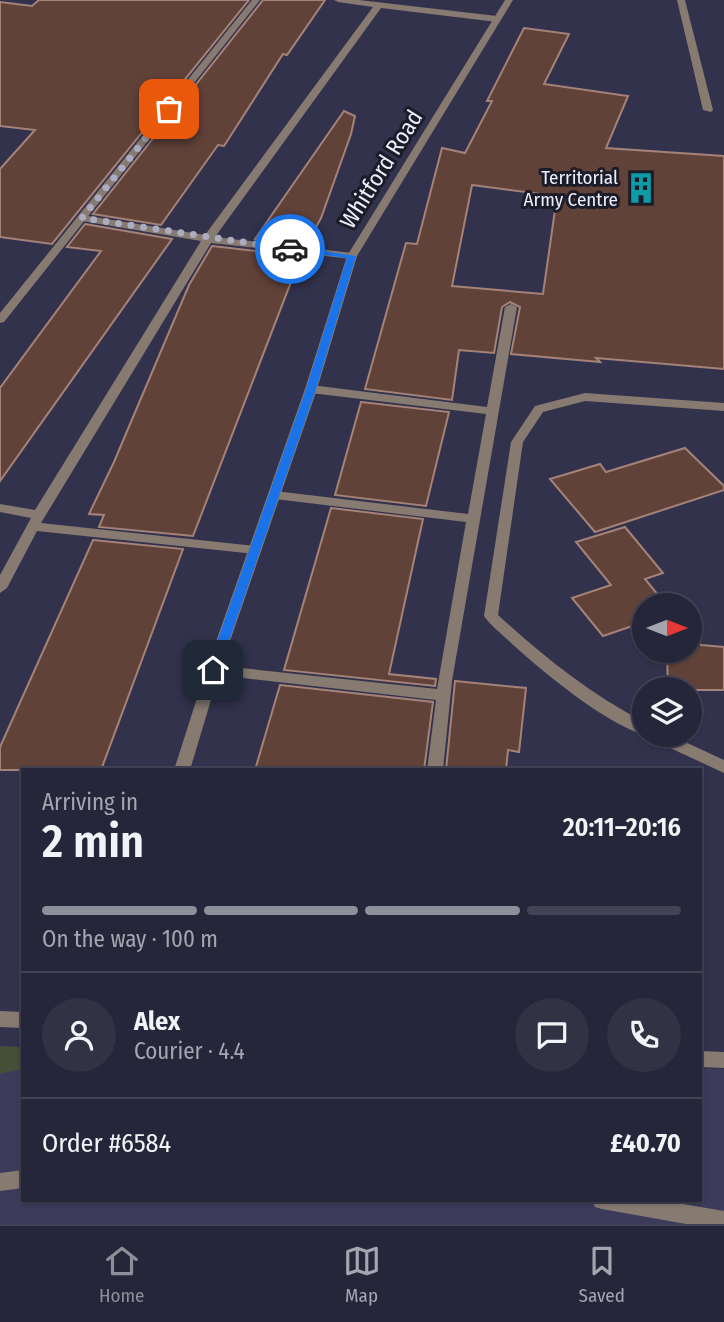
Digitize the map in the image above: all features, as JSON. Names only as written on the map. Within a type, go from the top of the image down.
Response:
[{"type":"street","points":[[0,320],[256,0]]},
{"type":"street","points":[[338,0],[498,19]]},
{"type":"street","name":"Whitford Road","points":[[183,768],[213,670],[311,389],[352,256],[509,0]]},
{"type":"street","points":[[681,0],[708,110]]},
{"type":"street","points":[[0,588],[36,521],[208,239],[379,5]]},
{"type":"street","points":[[82,218],[208,239],[352,256]]},
{"type":"street","points":[[435,768],[443,695],[511,307]]},
{"type":"street","points":[[311,389],[492,411]]},
{"type":"street","points":[[632,723],[608,711],[548,669],[491,616],[517,442],[539,409],[585,397],[724,407]]},
{"type":"street","points":[[275,495],[474,519]]},
{"type":"street","points":[[0,508],[36,521],[255,550]]},
{"type":"street","points":[[213,670],[443,695]]},
{"type":"street","points":[[682,747],[724,767]]},
{"type":"street","points":[[0,1018],[21,1020]]},
{"type":"street","points":[[702,1059],[724,1060]]},
{"type":"street","points":[[0,1182],[21,1179]]},
{"type":"street","points":[[613,1202],[724,1222]]},
{"type":"shaded area","points":[[0,1046],[21,1047],[21,1202],[702,1202],[702,1069],[724,1069],[724,1224],[0,1224]]},
{"type":"green space","points":[[0,1046],[21,1047],[21,1069],[0,1074]]},
{"type":"building","points":[[39,0],[249,0],[52,244],[0,237],[0,169],[35,130],[0,126],[0,2],[32,6]]},
{"type":"building","points":[[263,0],[325,0],[287,55],[283,54],[224,146],[218,145],[161,225],[93,214]]},
{"type":"building","points":[[524,28],[569,34],[544,84],[628,96],[606,148],[724,156],[724,369],[511,354],[520,307],[510,302],[502,307],[494,353],[459,350],[452,400],[365,389],[406,243],[417,244],[442,148],[465,153],[492,101],[487,101]],"holes":[[[472,185],[557,196],[543,294],[452,286]]]},
{"type":"building","points":[[344,111],[355,116],[351,134],[321,218],[306,245],[255,239]]},
{"type":"building","points":[[85,224],[172,239],[0,481],[0,388],[101,251],[67,247]]},
{"type":"building","points":[[212,246],[301,256],[193,536],[99,527],[104,515],[89,514],[114,462],[189,285]]},
{"type":"building","points":[[361,402],[449,412],[426,506],[335,495]]},
{"type":"building","points":[[685,448],[724,486],[724,490],[595,532],[550,479],[600,464],[606,472]]},
{"type":"building","points":[[331,508],[423,519],[389,674],[436,679],[435,686],[284,670]]},
{"type":"building","points":[[625,527],[663,573],[645,579],[656,593],[632,593],[632,626],[603,636],[572,598],[611,585],[576,542]]},
{"type":"building","points":[[93,540],[183,549],[102,768],[0,770],[0,747]]},
{"type":"building","points":[[702,645],[724,647],[724,690],[702,690],[702,677],[668,677],[667,663],[702,663]]},
{"type":"building","points":[[455,681],[526,688],[519,752],[508,750],[506,768],[446,768]]},
{"type":"building","points":[[280,685],[433,702],[424,768],[256,768]]},
{"type":"way so far","points":[[169,109],[82,218],[208,239],[290,249]]},
{"type":"place","name":"Territorial Army Centre","points":[[641,188]]},
{"type":"route","points":[[213,670],[311,389],[352,256],[290,249]]}]
